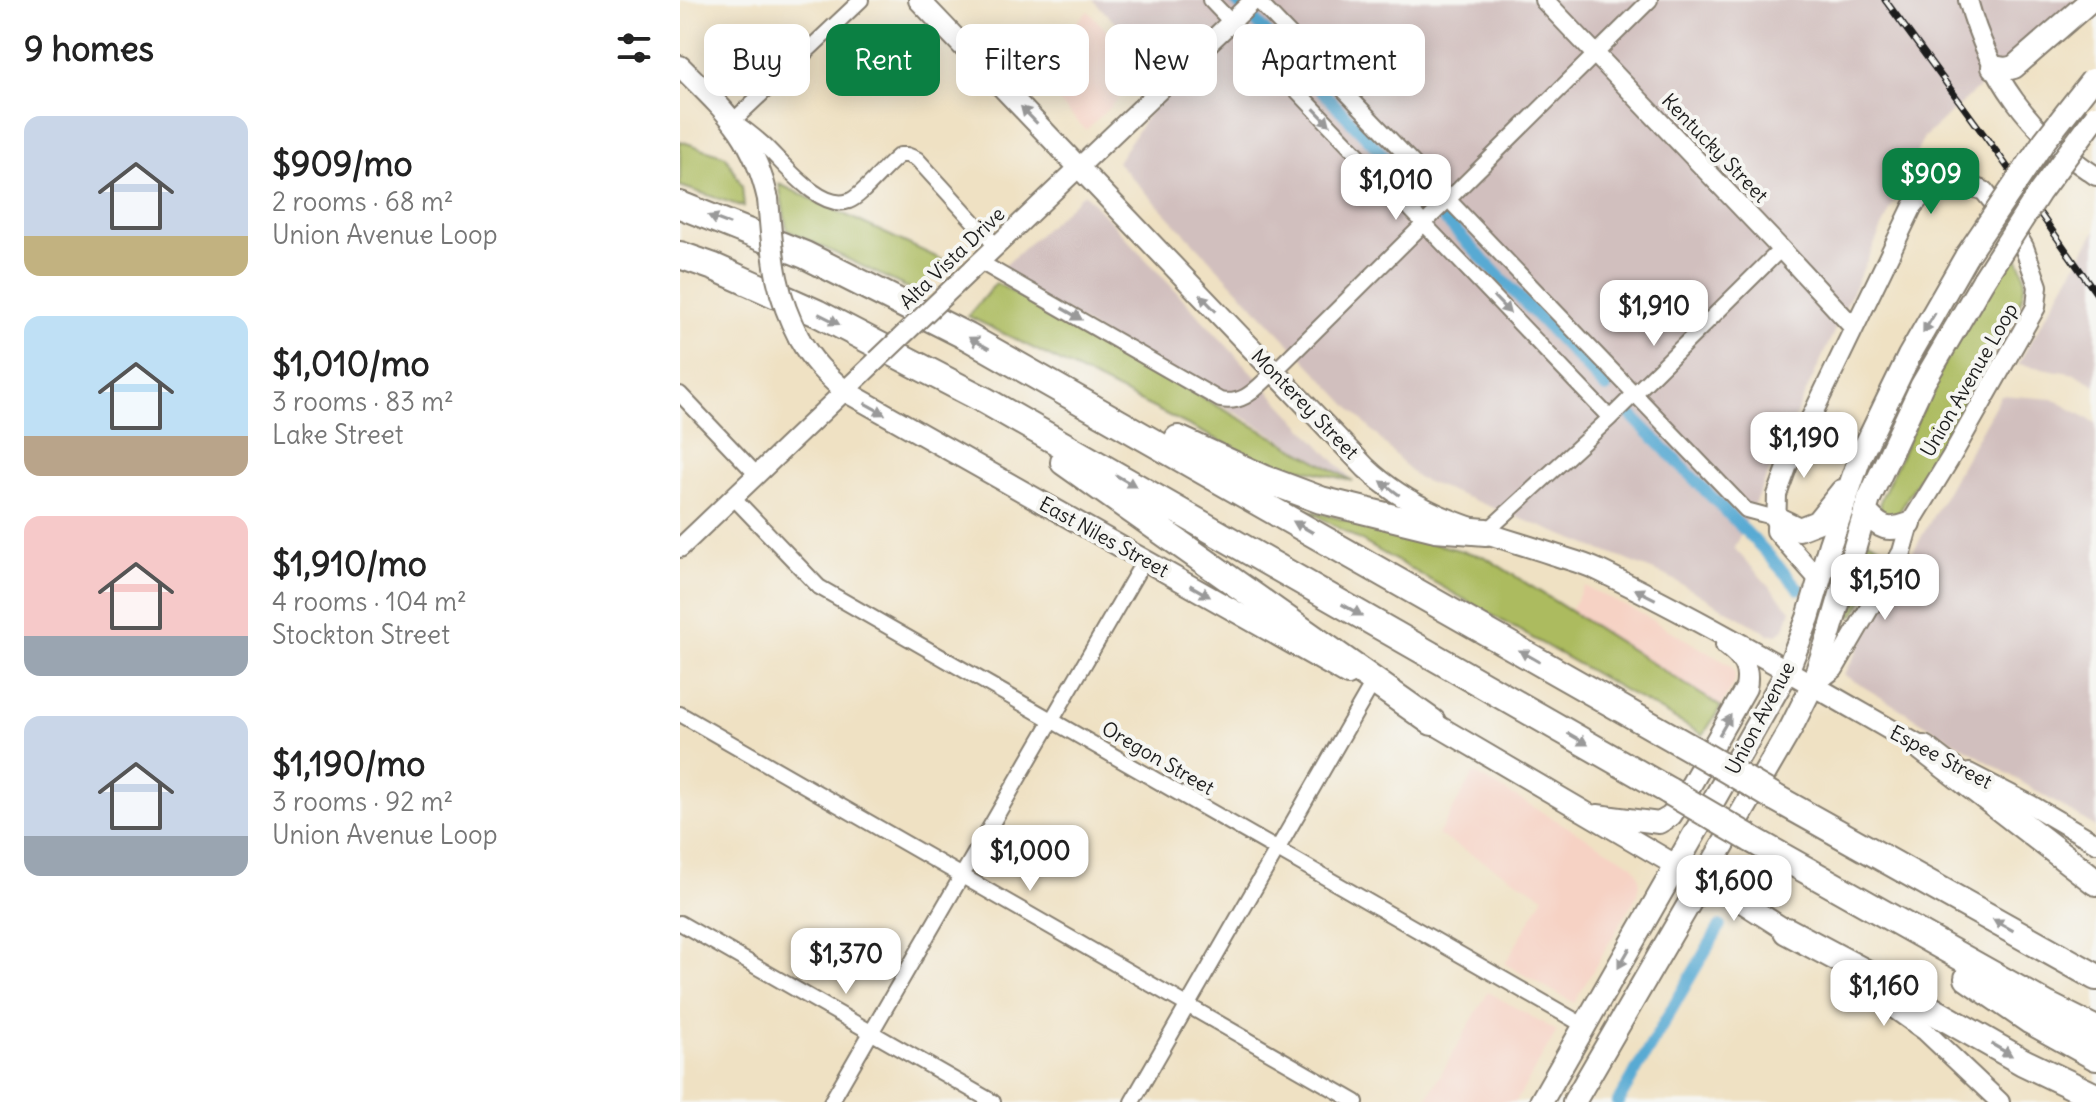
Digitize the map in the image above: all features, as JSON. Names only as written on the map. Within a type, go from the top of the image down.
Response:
[{"type":"highway","points":[[680,205],[805,255],[968,337],[2096,977]]},
{"type":"highway","points":[[680,255],[817,313],[986,401],[1751,839],[2096,1030]]},
{"type":"highway","points":[[1048,381],[1265,479],[1321,500],[1435,528],[1486,532]]},
{"type":"highway","points":[[986,401],[1004,420],[1432,722]]},
{"type":"highway","points":[[1924,749],[2096,882]]},
{"type":"highway","points":[[1787,931],[2037,1070],[2096,1097]]},
{"type":"highway","points":[[1925,937],[1973,982],[2031,1021],[2096,1057]]},
{"type":"highway","points":[[2048,950],[2096,968]]},
{"type":"main road","name":"Monterey Street","points":[[919,0],[1366,468],[1396,494],[1442,517],[1595,568],[1787,672]]},
{"type":"main road","points":[[1993,67],[2014,67],[2091,0]]},
{"type":"main road","name":"East Niles Street","points":[[680,66],[733,121],[754,153],[768,199],[776,281],[788,316],[808,354],[845,391],[1432,722],[1729,894],[1787,931]]},
{"type":"main road","name":"Union Avenue","points":[[1574,1102],[1787,672],[1808,618],[1860,457],[1909,356],[1967,255],[2045,140],[2094,78]]},
{"type":"main road","name":"Union Avenue","points":[[1541,1102],[1585,1026],[1791,728],[1812,686],[1865,511],[1922,385],[2039,193],[2096,116]]},
{"type":"main road","points":[[1776,518],[1799,529],[1817,522],[1852,478]]},
{"type":"main road","points":[[1865,511],[1877,525],[1886,529],[1910,524]]},
{"type":"main road","points":[[1589,815],[1659,823],[1671,816],[1746,688],[1749,675],[1744,662],[1695,620]]},
{"type":"main road","name":"Espee Street","points":[[1787,672],[1924,749]]},
{"type":"street","points":[[861,0],[733,121],[765,145],[800,182],[831,200],[852,200],[900,155],[917,159],[996,246]]},
{"type":"street","points":[[1210,0],[1610,418]]},
{"type":"street","points":[[1255,0],[1446,202],[1746,510],[1776,518],[1776,531],[1819,580]]},
{"type":"street","name":"Alta Vista Drive","points":[[680,548],[1255,0]]},
{"type":"street","name":"Kentucky Street","points":[[1544,0],[1854,328]]},
{"type":"street","points":[[980,262],[1220,400],[1238,401],[1247,397],[1274,372],[1650,0]]},
{"type":"street","points":[[1968,0],[1993,67],[2010,95],[2031,122],[2074,161],[2096,176]]},
{"type":"street","name":"Union Avenue Loop","points":[[1776,518],[1777,495],[1788,465],[1913,206],[1926,191],[1945,184],[1963,183],[1984,191],[2010,223],[2024,247],[2038,286],[2036,307],[1910,524]]},
{"type":"street","points":[[1486,532],[1610,418],[1781,249]]},
{"type":"street","points":[[680,394],[757,475]]},
{"type":"street","name":"Oregon Street","points":[[733,497],[819,587],[1585,1026]]},
{"type":"street","name":"Union Avenue","points":[[1812,686],[1834,669],[1902,552],[1910,524]]},
{"type":"street","points":[[831,1102],[1145,559]]},
{"type":"street","points":[[1132,1102],[1370,688]]},
{"type":"street","points":[[681,719],[1356,1102]]},
{"type":"street","name":"Espee Street","points":[[1924,749],[2096,843]]},
{"type":"street","points":[[680,923],[993,1102]]},
{"type":"street","points":[[1787,931],[1925,1031],[2000,1102]]},
{"type":"shaded area","points":[[1093,0],[2076,0],[1924,137],[1734,548],[1791,610],[1784,629],[1777,634],[1769,634],[1667,576],[1417,478],[1117,162],[1160,96],[1217,96],[1217,24],[1116,24]]},
{"type":"shaded area","points":[[1088,11],[1105,29],[1105,96],[1121,96],[1086,130],[1053,96],[1089,96],[1089,24],[1074,24]]},
{"type":"shaded area","points":[[1084,193],[1353,481],[997,273]]},
{"type":"shaded area","points":[[2096,230],[2096,385],[2076,374],[2018,364]]},
{"type":"shaded area","points":[[2001,395],[2053,399],[2096,423],[2096,827],[1844,675]]},
{"type":"shaded area","points":[[1584,586],[1638,612],[1730,665],[1735,672],[1735,680],[1721,707],[1570,611]]},
{"type":"shaded area","points":[[1474,773],[1627,861],[1638,874],[1637,895],[1574,1003],[1505,964],[1544,896],[1438,835]]},
{"type":"shaded area","points":[[1488,992],[1557,1031],[1516,1102],[1425,1102]]},
{"type":"green space","points":[[680,141],[726,156],[742,186],[744,207],[680,186]]},
{"type":"green space","points":[[779,184],[945,261],[916,292],[787,230]]},
{"type":"green space","points":[[2014,253],[2025,279],[2019,305],[1897,516],[1887,518],[1880,512],[1881,499],[1941,368]]},
{"type":"green space","points":[[996,283],[1353,481],[1252,457],[968,316]]},
{"type":"green space","points":[[1307,510],[1485,557],[1721,707],[1703,735]]},
{"type":"green space","points":[[1866,539],[1883,548],[1886,557],[1884,565],[1855,614],[1847,615],[1846,607]]},
{"type":"waterway","points":[[1235,0],[1606,388]]},
{"type":"waterway","points":[[1630,414],[1799,589]]},
{"type":"waterway","points":[[1618,1102],[1720,926]]},
{"type":"railway","points":[[1885,0],[2096,293]]}]
